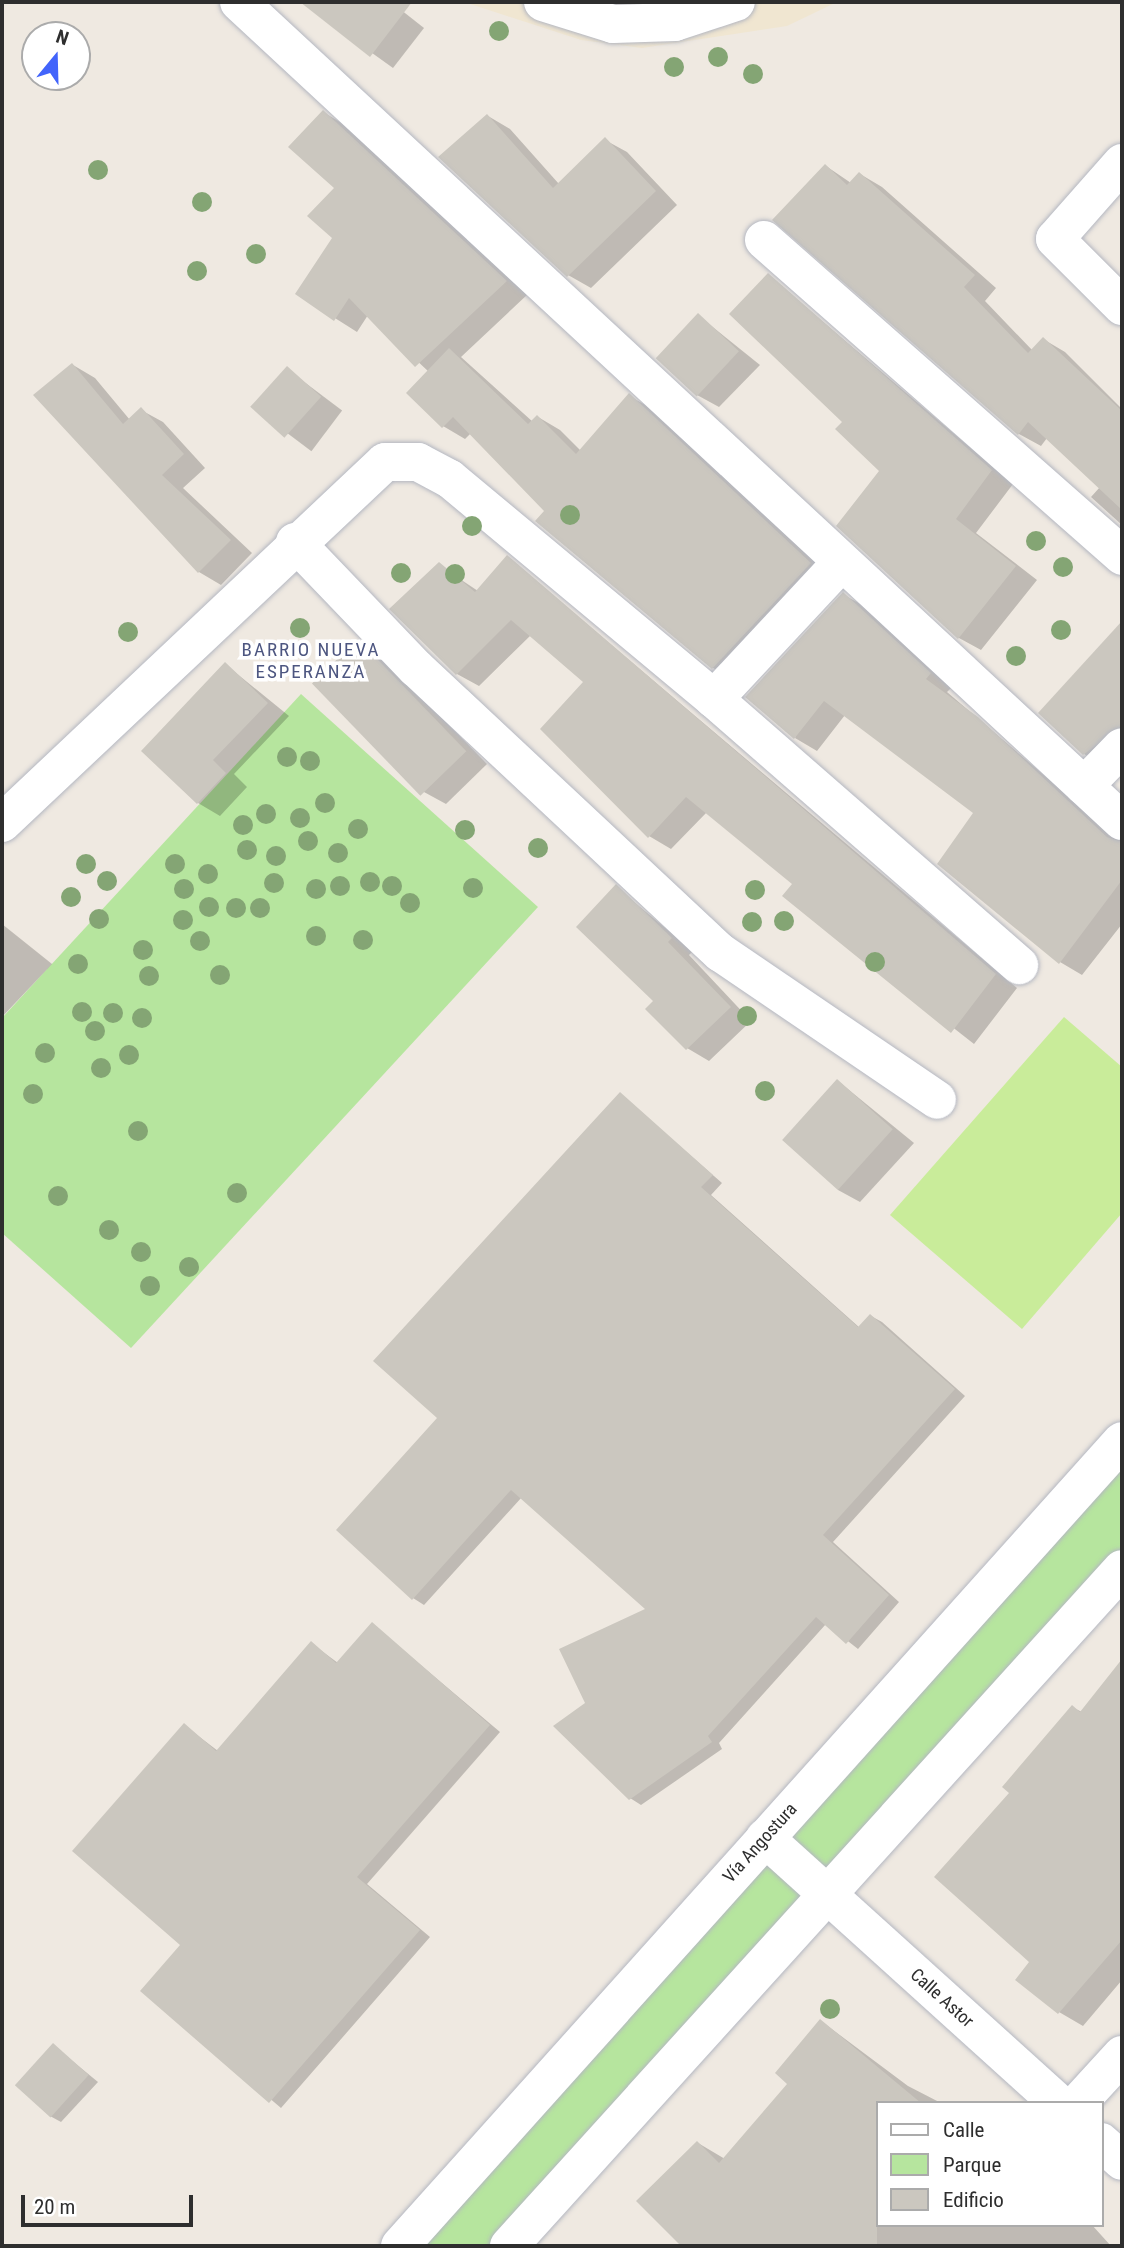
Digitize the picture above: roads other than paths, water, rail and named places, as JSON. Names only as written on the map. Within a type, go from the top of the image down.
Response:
[{"type":"street","points":[[239,2],[1122,821]]},
{"type":"street","points":[[543,2],[613,24],[675,22],[736,2]]},
{"type":"street","points":[[1122,163],[1055,239],[1122,306]]},
{"type":"street","points":[[764,240],[1122,556]]},
{"type":"street","points":[[2,823],[295,542],[385,463],[418,462],[450,479],[714,699],[1019,965]]},
{"type":"street","points":[[295,542],[416,668],[721,953],[937,1100]]},
{"type":"street","points":[[714,699],[841,563]]},
{"type":"street","points":[[1084,786],[1122,747]]},
{"type":"street","name":"Vía Angostura","points":[[400,2246],[1122,1441]]},
{"type":"street","points":[[509,2246],[1122,1569]]},
{"type":"street","name":"Calle Astor","points":[[765,1838],[1056,2101]]},
{"type":"street","points":[[1080,2101],[1122,2055]]},
{"type":"street","points":[[1103,2144],[1122,2161]]},
{"type":"district","name":"BARRIO NUEVA ESPERANZA","points":[[311,661]]}]
